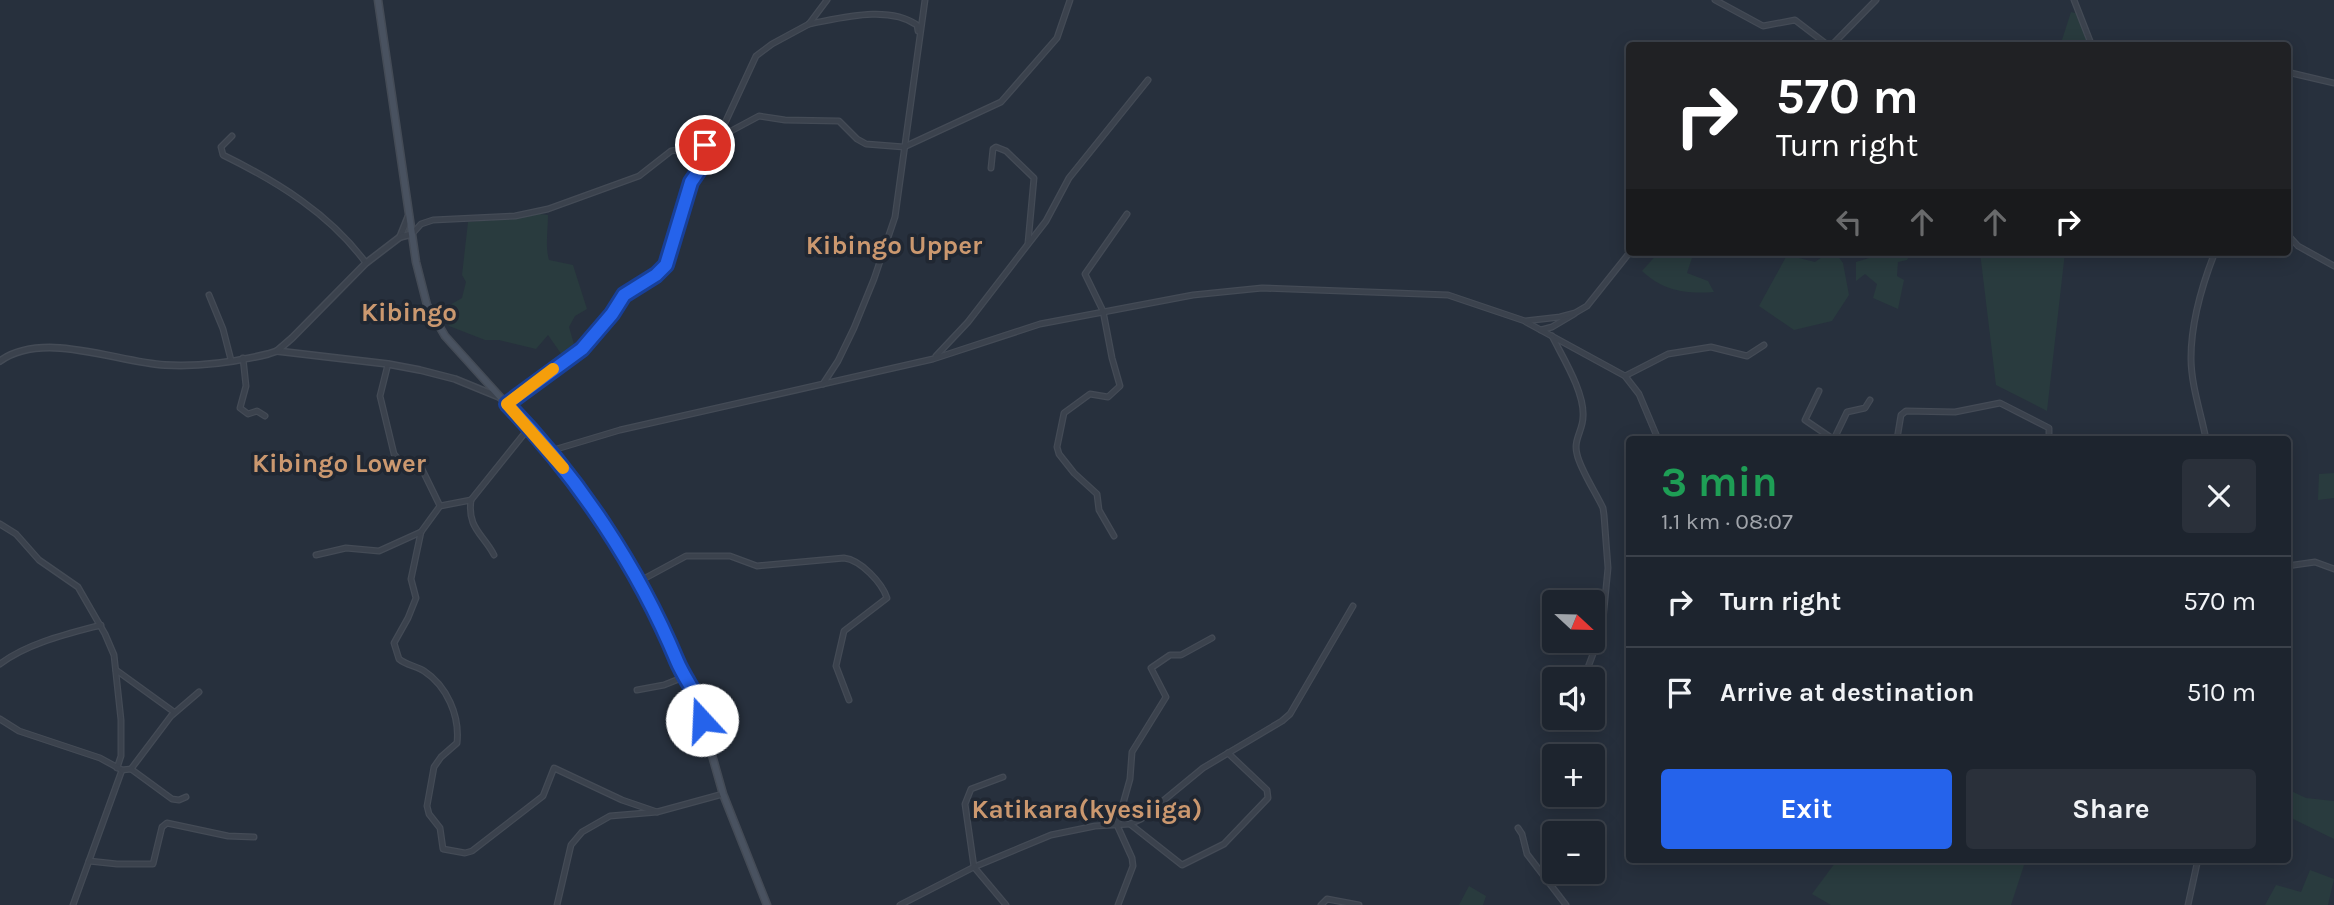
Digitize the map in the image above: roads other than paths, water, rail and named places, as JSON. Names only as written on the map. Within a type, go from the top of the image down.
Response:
[{"type":"main road","points":[[377,0],[421,285],[435,321],[460,354],[550,451],[586,498],[638,582],[695,695],[723,794],[767,905]]},
{"type":"street","points":[[809,24],[827,0]]},
{"type":"street","points":[[823,384],[854,328],[895,217],[925,0]]},
{"type":"street","points":[[904,148],[1004,99],[1057,38],[1070,0]]},
{"type":"street","points":[[1715,0],[1763,26],[1795,20],[1825,42]]},
{"type":"street","points":[[1834,42],[1876,0]]},
{"type":"street","points":[[2074,0],[2090,42]]},
{"type":"street","points":[[718,138],[756,56],[809,24],[891,15],[917,25],[919,35]]},
{"type":"street","points":[[2291,73],[2334,83]]},
{"type":"street","points":[[933,359],[964,328],[1046,221],[1064,185],[1148,80]]},
{"type":"street","points":[[277,351],[366,263],[400,237],[412,234],[421,224],[433,220],[515,216],[548,209],[639,176],[671,151],[705,145],[755,117],[839,121],[866,144],[887,147],[898,145],[904,148]]},
{"type":"street","points":[[232,136],[221,147],[223,155],[276,182],[318,213],[346,239],[366,263]]},
{"type":"street","points":[[507,404],[582,349],[612,314],[624,295],[656,275],[666,265],[691,182],[702,166],[705,145]]},
{"type":"street","points":[[991,168],[993,149],[996,147],[1006,151],[1034,178],[1028,244]]},
{"type":"street","points":[[400,237],[410,214]]},
{"type":"street","points":[[1114,536],[1100,514],[1097,494],[1074,473],[1059,454],[1057,447],[1062,417],[1066,411],[1090,394],[1108,397],[1120,386],[1103,311],[1085,274],[1127,214]]},
{"type":"street","points":[[2291,238],[2298,246],[2334,266]]},
{"type":"street","points":[[1541,330],[1570,318],[1587,306],[1626,256]]},
{"type":"street","points":[[2205,436],[2191,358],[2202,292],[2214,256]]},
{"type":"street","points":[[550,451],[620,430],[933,359],[1040,324],[1193,295],[1262,288],[1448,295],[1525,321],[1625,376],[1639,394],[1657,436]]},
{"type":"street","points":[[209,295],[223,329],[231,360]]},
{"type":"street","points":[[1525,321],[1576,313]]},
{"type":"street","points":[[1552,336],[1575,381],[1583,411],[1576,453],[1604,515],[1608,560],[1601,640],[1588,667]]},
{"type":"street","points":[[1625,376],[1668,354],[1711,347],[1748,356],[1764,345]]},
{"type":"street","points":[[0,361],[22,350],[39,348],[65,349],[164,365],[231,360],[277,351],[388,364],[454,379],[500,397]]},
{"type":"street","points":[[243,358],[246,386],[240,408],[248,414],[257,411],[265,416]]},
{"type":"street","points":[[388,364],[380,396],[394,454],[398,459],[421,467],[440,506]]},
{"type":"street","points":[[1819,391],[1805,420],[1829,436]]},
{"type":"street","points":[[1835,436],[1847,412],[1865,408],[1870,400]]},
{"type":"street","points":[[1898,436],[1901,415],[1906,411],[1955,412],[1997,403],[2005,404],[2049,428],[2049,436]]},
{"type":"street","points":[[494,555],[472,523],[471,500],[528,429]]},
{"type":"street","points":[[471,500],[440,506],[421,532],[411,579],[416,597],[394,647],[402,662],[422,670],[431,678],[452,703],[454,710],[457,743],[434,767],[426,806],[440,828],[444,850],[468,853],[472,851],[543,796],[555,768],[622,800],[657,811]]},
{"type":"street","points":[[0,524],[16,534],[39,560],[78,587],[110,643],[116,670],[121,743],[119,769],[73,905]]},
{"type":"street","points":[[316,555],[346,548],[379,551],[421,532]]},
{"type":"street","points":[[638,582],[685,556],[730,556],[757,566],[844,558],[855,561],[884,589],[887,598],[844,631],[836,666],[849,700]]},
{"type":"street","points":[[2291,565],[2315,562],[2334,569]]},
{"type":"street","points":[[900,905],[974,867],[1051,835],[1095,826],[1130,824],[1141,818],[1203,768],[1290,714],[1353,606]]},
{"type":"street","points":[[0,664],[33,646],[101,625]]},
{"type":"street","points":[[1118,905],[1133,866],[1117,825],[1130,779],[1132,752],[1166,697],[1151,670],[1152,665],[1170,655],[1181,655],[1212,638]]},
{"type":"street","points":[[116,670],[174,712]]},
{"type":"street","points":[[637,690],[664,685],[684,677]]},
{"type":"street","points":[[131,769],[174,712],[199,692]]},
{"type":"street","points":[[0,719],[19,731],[100,758],[119,769],[131,769],[172,799],[186,797]]},
{"type":"street","points":[[1130,824],[1182,864],[1224,844],[1268,798],[1267,790],[1228,753]]},
{"type":"street","points":[[1003,777],[971,789],[965,804],[974,867],[1006,905]]},
{"type":"street","points":[[557,905],[571,845],[577,836],[604,818],[657,811],[723,794]]},
{"type":"street","points":[[89,861],[153,864],[162,827],[167,823],[222,835],[254,837]]},
{"type":"street","points":[[1518,828],[1527,855],[1566,905]]},
{"type":"street","points":[[2188,905],[2197,863]]},
{"type":"street","points":[[1321,905],[1327,899],[1335,899],[1359,905]]},
{"type":"district","name":"Kibingo Upper","points":[[894,245]]},
{"type":"district","name":"Kibingo","points":[[409,312]]},
{"type":"district","name":"Kibingo Lower","points":[[339,463]]},
{"type":"district","name":"Katikara(kyesiiga)","points":[[1087,809]]}]
